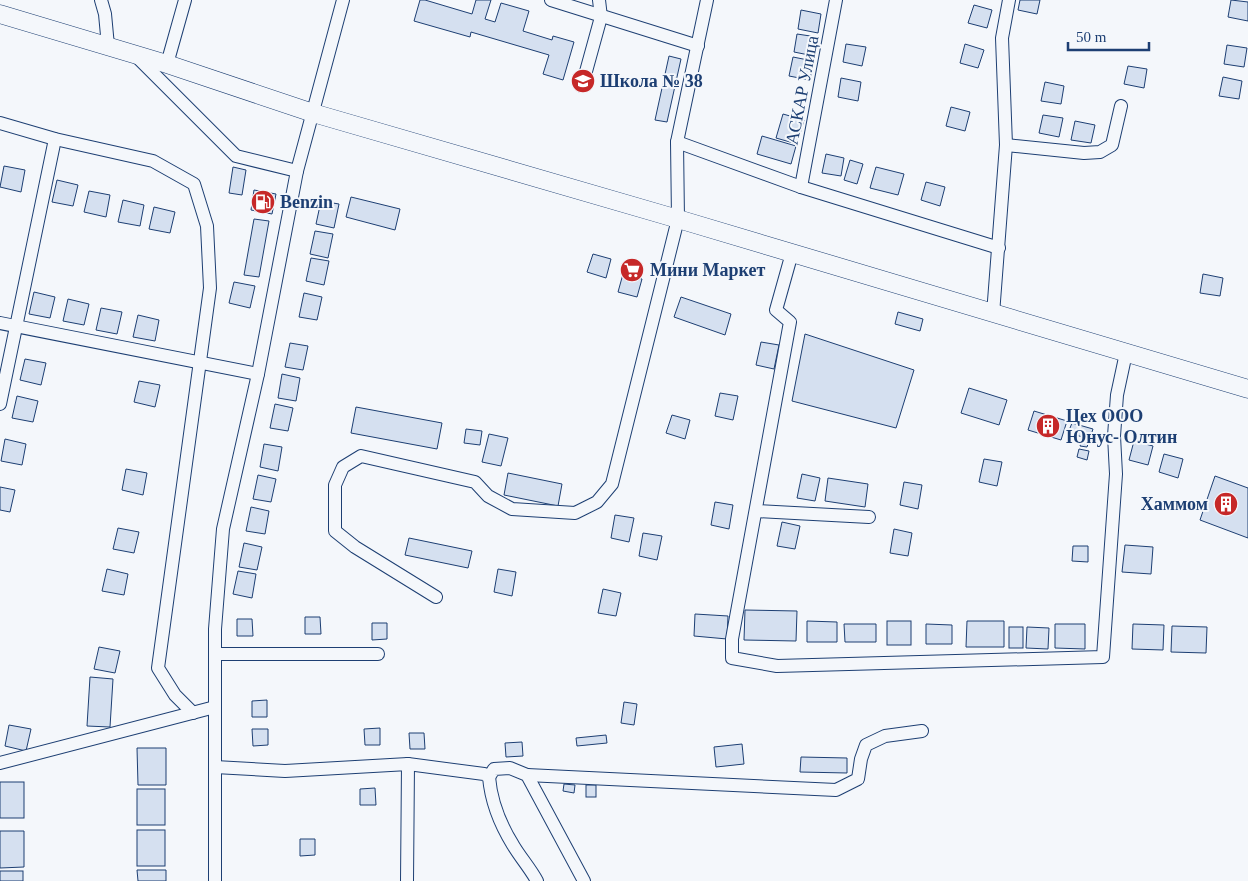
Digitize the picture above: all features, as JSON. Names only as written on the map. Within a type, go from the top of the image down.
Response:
[{"type":"highway","points":[[0,14],[167,64],[313,113],[678,219],[1248,389]]},
{"type":"street","points":[[101,0],[105,14],[108,46]]},
{"type":"street","points":[[167,64],[185,0]]},
{"type":"street","points":[[215,881],[215,629],[223,529],[258,374],[296,171],[343,0]]},
{"type":"street","points":[[551,0],[698,46]]},
{"type":"street","points":[[582,86],[601,17],[599,0]]},
{"type":"street","points":[[436,597],[355,547],[335,531],[335,485],[343,467],[361,456],[475,482],[488,496],[512,509],[575,513],[597,502],[612,484],[678,219],[678,142],[707,0]]},
{"type":"street","name":"АСКАР Улица","points":[[802,187],[836,0]]},
{"type":"street","points":[[993,314],[1006,145],[1002,38],[1008,0]]},
{"type":"street","points":[[134,54],[236,156],[296,171]]},
{"type":"street","points":[[1006,145],[1100,152],[1112,145],[1121,106]]},
{"type":"street","points":[[0,123],[55,139],[153,161],[194,184],[208,226],[210,288],[158,668],[175,695],[193,713]]},
{"type":"street","points":[[0,404],[55,139]]},
{"type":"street","points":[[678,142],[802,187],[999,248]]},
{"type":"street","points":[[792,253],[776,310],[790,322],[732,639],[732,658],[777,666],[1103,657],[1116,474],[1114,436],[1117,395],[1126,353]]},
{"type":"street","points":[[0,323],[258,374]]},
{"type":"street","points":[[756,511],[869,518]]},
{"type":"street","points":[[215,654],[378,654]]},
{"type":"street","points":[[0,763],[215,707]]},
{"type":"street","points":[[537,881],[513,846],[500,822],[490,792],[489,778],[494,770],[510,768],[526,775],[836,790],[858,779],[861,759],[866,745],[885,736],[922,731]]},
{"type":"street","points":[[215,767],[285,771],[408,764],[484,774],[489,778]]},
{"type":"street","points":[[406,881],[408,764]]},
{"type":"street","points":[[526,775],[584,881]]},
{"type":"building","points":[[420,0],[472,14],[476,0],[491,0],[485,19],[495,22],[501,3],[529,11],[523,31],[552,40],[553,36],[574,42],[563,80],[543,74],[549,55],[471,32],[470,37],[414,21]]},
{"type":"building","points":[[1020,0],[1040,0],[1037,14],[1018,10]]},
{"type":"building","points":[[1231,0],[1248,2],[1248,21],[1228,17]]},
{"type":"building","points":[[974,5],[992,10],[987,28],[968,23]]},
{"type":"building","points":[[801,10],[821,14],[818,33],[798,29]]},
{"type":"building","points":[[797,34],[817,37],[814,56],[794,52]]},
{"type":"building","points":[[846,44],[866,47],[862,66],[843,62]]},
{"type":"building","points":[[965,44],[984,50],[978,68],[960,63]]},
{"type":"building","points":[[1227,45],[1247,48],[1244,67],[1224,64]]},
{"type":"building","points":[[669,56],[681,59],[667,122],[655,120]]},
{"type":"building","points":[[793,57],[813,61],[810,80],[789,76]]},
{"type":"building","points":[[1128,66],[1147,69],[1144,88],[1124,84]]},
{"type":"building","points":[[1223,77],[1242,81],[1239,99],[1219,96]]},
{"type":"building","points":[[841,78],[861,82],[858,101],[838,97]]},
{"type":"building","points":[[1045,82],[1064,86],[1061,104],[1041,101]]},
{"type":"building","points":[[951,107],[970,112],[965,131],[946,126]]},
{"type":"building","points":[[783,114],[804,120],[797,144],[776,138]]},
{"type":"building","points":[[1043,115],[1063,118],[1059,137],[1039,133]]},
{"type":"building","points":[[1075,121],[1095,125],[1091,143],[1071,140]]},
{"type":"building","points":[[762,136],[796,146],[791,164],[757,154]]},
{"type":"building","points":[[826,154],[844,158],[841,176],[822,173]]},
{"type":"building","points":[[850,160],[863,164],[857,184],[844,180]]},
{"type":"building","points":[[4,166],[25,170],[21,192],[0,187]]},
{"type":"building","points":[[233,167],[246,170],[242,195],[229,193]]},
{"type":"building","points":[[876,167],[904,174],[898,195],[870,188]]},
{"type":"building","points":[[57,180],[78,185],[73,206],[52,202]]},
{"type":"building","points":[[926,182],[945,187],[940,206],[921,200]]},
{"type":"building","name":"Benzin","points":[[254,190],[276,194],[272,214],[251,210]]},
{"type":"building","points":[[89,191],[110,195],[106,217],[84,212]]},
{"type":"building","points":[[351,197],[400,209],[395,230],[346,217]]},
{"type":"building","points":[[123,200],[144,205],[140,226],[118,222]]},
{"type":"building","points":[[321,201],[339,204],[334,228],[316,224]]},
{"type":"building","points":[[154,207],[175,212],[170,233],[149,229]]},
{"type":"building","points":[[254,219],[269,221],[259,277],[244,275]]},
{"type":"building","points":[[315,231],[333,234],[328,258],[310,254]]},
{"type":"building","points":[[593,254],[611,259],[606,278],[587,272]]},
{"type":"building","points":[[311,258],[329,261],[324,285],[306,281]]},
{"type":"building","points":[[623,274],[642,279],[637,297],[618,292]]},
{"type":"building","points":[[1203,274],[1223,278],[1220,296],[1200,293]]},
{"type":"building","points":[[234,282],[255,286],[250,308],[229,303]]},
{"type":"building","points":[[34,292],[55,297],[50,318],[29,314]]},
{"type":"building","points":[[304,293],[322,297],[317,320],[299,317]]},
{"type":"building","points":[[681,297],[731,314],[725,335],[674,317]]},
{"type":"building","points":[[68,299],[89,304],[84,325],[63,321]]},
{"type":"building","points":[[101,308],[122,312],[117,334],[96,330]]},
{"type":"building","points":[[898,312],[923,319],[920,331],[895,324]]},
{"type":"building","points":[[138,315],[159,320],[155,341],[133,337]]},
{"type":"building","points":[[805,334],[914,370],[896,428],[792,401]]},
{"type":"building","points":[[761,342],[779,345],[774,369],[756,365]]},
{"type":"building","points":[[290,343],[308,346],[303,370],[285,367]]},
{"type":"building","points":[[25,359],[46,363],[41,385],[20,380]]},
{"type":"building","points":[[282,374],[300,378],[296,401],[278,398]]},
{"type":"building","points":[[139,381],[160,385],[155,407],[134,402]]},
{"type":"building","points":[[969,388],[1007,400],[999,425],[961,413]]},
{"type":"building","points":[[720,393],[738,396],[733,420],[715,416]]},
{"type":"building","points":[[17,396],[38,401],[33,422],[12,418]]},
{"type":"building","points":[[275,404],[293,408],[288,431],[270,428]]},
{"type":"building","points":[[356,407],[442,423],[437,449],[351,433]]},
{"type":"building","name":"Цех ООО Юнус- Олтин","points":[[1034,411],[1067,421],[1061,440],[1028,430]]},
{"type":"building","points":[[672,415],[690,420],[685,439],[666,433]]},
{"type":"building","points":[[1072,423],[1093,429],[1087,447],[1080,446],[1083,437],[1068,433]]},
{"type":"building","points":[[466,429],[482,431],[480,445],[464,443]]},
{"type":"building","points":[[489,434],[508,438],[501,466],[482,462]]},
{"type":"building","points":[[5,439],[26,444],[22,465],[1,461]]},
{"type":"building","points":[[1134,441],[1153,446],[1148,465],[1129,460]]},
{"type":"building","points":[[264,444],[282,447],[278,471],[260,467]]},
{"type":"building","points":[[1079,449],[1089,451],[1087,460],[1077,457]]},
{"type":"building","points":[[1164,454],[1183,459],[1178,478],[1159,472]]},
{"type":"building","points":[[984,459],[1002,462],[997,486],[979,482]]},
{"type":"building","points":[[126,469],[147,473],[143,495],[122,490]]},
{"type":"building","points":[[508,473],[562,484],[558,506],[504,495]]},
{"type":"building","points":[[802,474],[820,478],[815,501],[797,498]]},
{"type":"building","points":[[258,475],[276,479],[271,502],[253,499]]},
{"type":"building","name":"Хаммом","points":[[1215,476],[1248,488],[1248,538],[1200,520]]},
{"type":"building","points":[[828,478],[868,484],[865,507],[825,501]]},
{"type":"building","points":[[904,482],[922,485],[918,509],[900,505]]},
{"type":"building","points":[[0,487],[15,490],[10,512],[0,510]]},
{"type":"building","points":[[715,502],[733,505],[729,529],[711,525]]},
{"type":"building","points":[[251,507],[269,511],[265,534],[246,531]]},
{"type":"building","points":[[615,515],[634,518],[629,542],[611,538]]},
{"type":"building","points":[[782,522],[800,526],[795,549],[777,546]]},
{"type":"building","points":[[118,528],[139,532],[134,553],[113,549]]},
{"type":"building","points":[[894,529],[912,533],[908,556],[890,553]]},
{"type":"building","points":[[643,533],[662,536],[657,560],[639,556]]},
{"type":"building","points":[[409,538],[472,551],[468,568],[405,555]]},
{"type":"building","points":[[244,543],[262,547],[257,570],[239,567]]},
{"type":"building","points":[[1125,545],[1153,547],[1151,574],[1122,572]]},
{"type":"building","points":[[1073,546],[1088,546],[1088,562],[1072,561]]},
{"type":"building","points":[[107,569],[128,574],[124,595],[102,591]]},
{"type":"building","points":[[498,569],[516,572],[512,596],[494,592]]},
{"type":"building","points":[[238,571],[256,574],[252,598],[233,594]]},
{"type":"building","points":[[603,589],[621,593],[616,616],[598,613]]},
{"type":"building","points":[[745,610],[797,611],[796,641],[744,640]]},
{"type":"building","points":[[695,614],[728,616],[727,639],[694,636]]},
{"type":"building","points":[[305,617],[320,617],[321,634],[305,634]]},
{"type":"building","points":[[237,619],[252,619],[253,636],[237,636]]},
{"type":"building","points":[[807,621],[837,622],[837,642],[807,642]]},
{"type":"building","points":[[887,621],[911,621],[911,645],[887,645]]},
{"type":"building","points":[[967,621],[1004,621],[1004,647],[966,647]]},
{"type":"building","points":[[372,623],[387,623],[387,639],[372,640]]},
{"type":"building","points":[[844,624],[876,624],[876,642],[845,642]]},
{"type":"building","points":[[926,624],[952,625],[952,644],[926,644]]},
{"type":"building","points":[[1055,624],[1085,624],[1085,649],[1055,648]]},
{"type":"building","points":[[1133,624],[1164,625],[1163,650],[1132,649]]},
{"type":"building","points":[[1172,626],[1207,627],[1206,653],[1171,652]]},
{"type":"building","points":[[1009,627],[1023,627],[1023,648],[1009,648]]},
{"type":"building","points":[[1027,627],[1049,628],[1048,649],[1026,648]]},
{"type":"building","points":[[99,647],[120,651],[115,673],[94,669]]},
{"type":"building","points":[[90,677],[113,679],[110,727],[87,726]]},
{"type":"building","points":[[267,700],[267,717],[252,717],[252,701]]},
{"type":"building","points":[[624,702],[637,704],[634,725],[621,723]]},
{"type":"building","points":[[9,725],[31,729],[26,751],[5,746]]},
{"type":"building","points":[[380,728],[380,745],[365,745],[364,729]]},
{"type":"building","points":[[252,729],[268,729],[268,745],[253,746]]},
{"type":"building","points":[[409,733],[424,733],[425,749],[410,749]]},
{"type":"building","points":[[606,735],[607,743],[577,746],[576,738]]},
{"type":"building","points":[[522,742],[523,756],[506,757],[505,743]]},
{"type":"building","points":[[742,744],[744,764],[716,767],[714,747]]},
{"type":"building","points":[[137,748],[166,748],[166,785],[138,785]]},
{"type":"building","points":[[801,757],[847,758],[847,773],[800,772]]},
{"type":"building","points":[[0,782],[24,782],[24,818],[0,818]]},
{"type":"building","points":[[564,784],[575,785],[574,793],[563,791]]},
{"type":"building","points":[[586,785],[596,785],[596,797],[586,797]]},
{"type":"building","points":[[375,788],[376,805],[360,805],[360,789]]},
{"type":"building","points":[[137,789],[165,789],[165,825],[137,825]]},
{"type":"building","points":[[137,830],[165,830],[165,866],[137,866]]},
{"type":"building","points":[[0,831],[24,831],[24,867],[0,868]]},
{"type":"building","points":[[300,839],[315,839],[315,855],[300,856]]},
{"type":"building","points":[[137,870],[166,870],[166,881],[138,881]]},
{"type":"building","points":[[0,871],[23,871],[23,881],[0,881]]},
{"type":"place","name":"Школа № 38","points":[[583,81]]},
{"type":"place","name":"Benzin","points":[[263,202]]},
{"type":"place","name":"Мини Маркет","points":[[632,270]]},
{"type":"place","name":"Цех ООО Юнус- Олтин","points":[[1048,426]]},
{"type":"place","name":"Хаммом","points":[[1226,504]]}]
